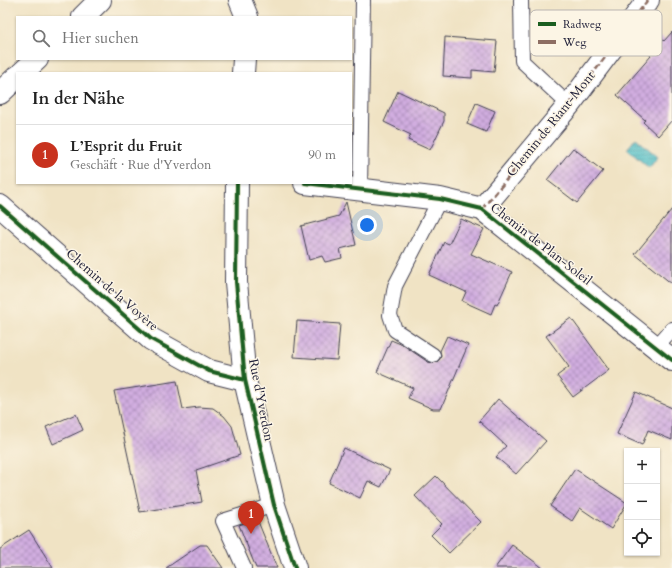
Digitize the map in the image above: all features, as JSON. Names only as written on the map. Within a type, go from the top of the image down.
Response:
[{"type":"street","points":[[84,16],[100,0]]},
{"type":"street","points":[[240,0],[247,16]]},
{"type":"street","points":[[247,16],[249,0]]},
{"type":"street","name":"Chemin de Riant-Mont","points":[[640,10],[648,0]]},
{"type":"street","name":"Chemin de Riant-Mont","points":[[482,209],[569,105],[606,56]]},
{"type":"street","points":[[23,72],[36,60]]},
{"type":"street","points":[[244,60],[244,72]]},
{"type":"street","points":[[0,93],[16,78]]},
{"type":"street","name":"Rue d'Yverdon","points":[[237,184],[236,282],[245,380],[274,505],[295,568]]},
{"type":"street","name":"Chemin de Plan-Soleil","points":[[314,184],[440,199],[482,209],[664,354]]},
{"type":"street","name":"Chemin de la Voyère","points":[[0,206],[151,339],[209,371],[245,380]]},
{"type":"lane","points":[[360,189],[363,0]]},
{"type":"lane","points":[[521,0],[522,61],[569,105]]},
{"type":"lane","points":[[434,355],[395,330],[390,315],[395,286],[440,199]]},
{"type":"lane","name":"Chemin de Plan-Soleil","points":[[664,354],[672,329]]},
{"type":"lane","points":[[244,568],[223,521],[274,505]]},
{"type":"water","points":[[636,138],[658,157],[649,168],[627,149]]},
{"type":"building","points":[[672,32],[672,120],[658,136],[643,122],[645,120],[617,95],[651,56],[662,56],[662,39],[664,41]]},
{"type":"building","points":[[445,37],[497,41],[494,72],[472,70],[472,78],[443,76]]},
{"type":"building","points":[[398,91],[444,113],[444,121],[430,150],[408,140],[411,135],[384,122]]},
{"type":"building","points":[[476,103],[495,111],[486,132],[467,124]]},
{"type":"building","points":[[573,148],[603,171],[577,203],[547,180]]},
{"type":"building","points":[[346,202],[356,245],[340,249],[342,258],[325,262],[322,256],[309,260],[301,226],[339,216]]},
{"type":"building","points":[[672,209],[672,284],[635,254]]},
{"type":"building","points":[[461,219],[484,229],[471,254],[512,272],[497,305],[495,304],[491,314],[462,301],[466,292],[429,275],[444,242],[449,244]]},
{"type":"building","points":[[571,318],[609,370],[573,397],[557,376],[569,367],[546,336]]},
{"type":"building","points":[[297,321],[340,324],[337,360],[294,357]]},
{"type":"building","points":[[447,336],[468,345],[441,409],[433,409],[408,398],[413,388],[377,372],[391,340],[403,345],[428,362],[433,363],[440,359],[440,351]]},
{"type":"building","points":[[177,381],[183,409],[199,407],[213,408],[224,416],[232,426],[240,455],[196,470],[202,502],[140,512],[114,391]]},
{"type":"building","points":[[636,392],[672,408],[672,440],[648,430],[642,445],[617,434]]},
{"type":"building","points":[[498,399],[546,441],[516,474],[496,457],[506,446],[479,421]]},
{"type":"building","points":[[76,414],[83,430],[53,444],[46,427]]},
{"type":"building","points":[[344,448],[390,470],[381,487],[368,481],[360,498],[329,483]]},
{"type":"building","points":[[575,469],[624,501],[624,508],[611,529],[580,508],[572,521],[550,506]]},
{"type":"building","points":[[436,476],[481,522],[449,553],[431,535],[442,524],[415,496]]},
{"type":"building","points":[[257,519],[277,568],[256,568],[239,525]]},
{"type":"building","points":[[29,530],[53,568],[0,568],[0,549]]},
{"type":"building","points":[[200,545],[207,545],[223,568],[166,568]]},
{"type":"building","points":[[512,545],[543,568],[495,568]]},
{"type":"marked path","points":[[640,10],[648,0]]},
{"type":"marked path","points":[[482,209],[569,105],[606,56]]},
{"type":"cycle path","points":[[237,184],[236,282],[245,380],[274,505],[295,568]]},
{"type":"cycle path","points":[[313,184],[440,199],[482,209],[672,360]]},
{"type":"cycle path","points":[[0,206],[151,339],[209,371],[245,380]]},
{"type":"place","name":"L’Esprit du Fruit","points":[[251,534]]}]
